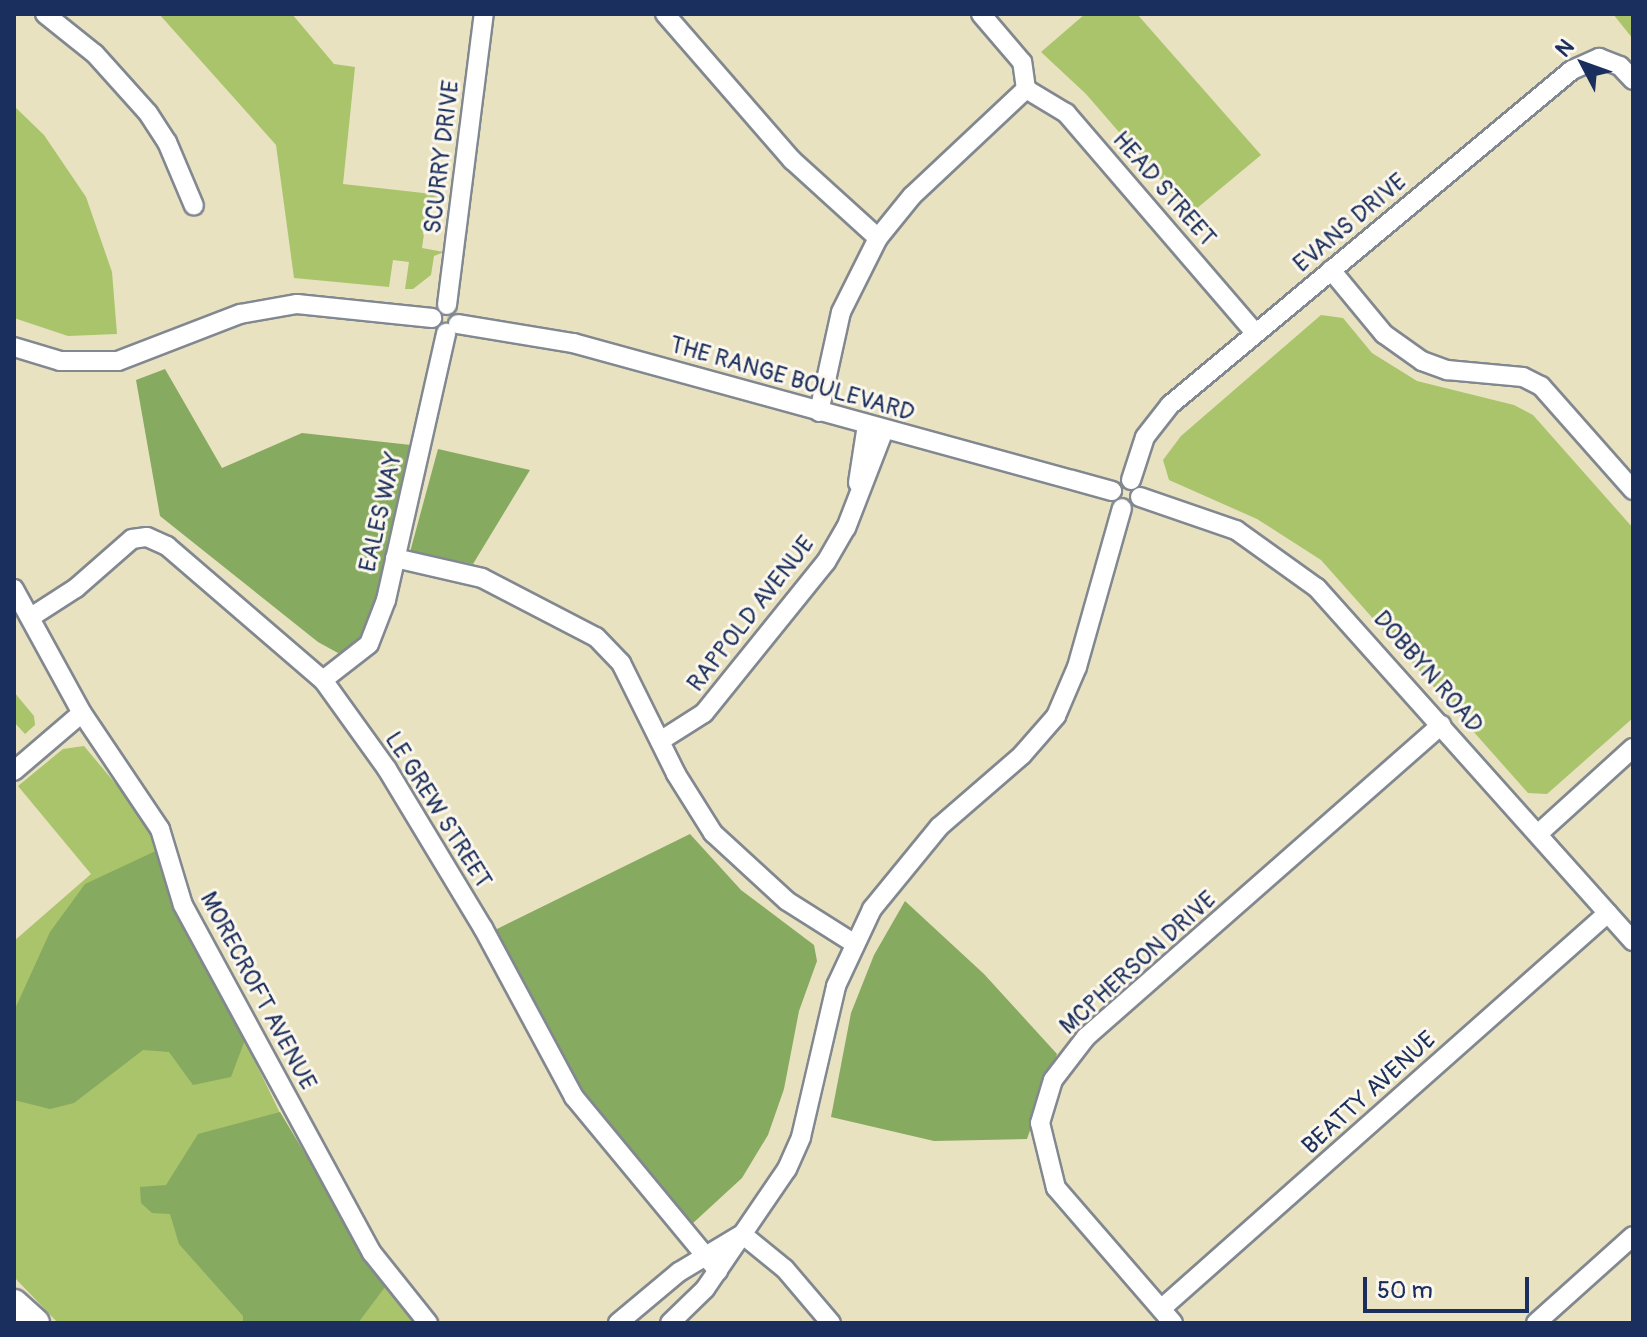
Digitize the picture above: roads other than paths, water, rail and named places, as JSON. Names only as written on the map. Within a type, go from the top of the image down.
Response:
[{"type":"main road","points":[[14,1304],[35,1323]]},
{"type":"main road","points":[[14,1314],[22,1323]]},
{"type":"street","points":[[45,14],[95,54],[148,113],[167,142],[194,206]]},
{"type":"street","name":"SCURRY DRIVE","points":[[447,305],[484,14]]},
{"type":"street","points":[[665,14],[792,160],[829,193],[882,232]]},
{"type":"street","points":[[812,410],[852,287],[882,232],[1026,89],[1022,62],[981,14]]},
{"type":"street","name":"EVANS DRIVE","points":[[1136,488],[1155,421],[1255,333],[1572,70],[1599,58],[1620,66],[1633,80]]},
{"type":"street","name":"HEAD STREET","points":[[1026,89],[1066,113],[1255,333]]},
{"type":"street","points":[[1331,270],[1384,334],[1410,355],[1447,370],[1496,372],[1541,386],[1633,490]]},
{"type":"street","points":[[14,347],[60,361],[118,361],[240,314],[297,304],[432,318],[447,305],[455,310],[452,328],[434,327],[432,318]]},
{"type":"street","name":"THE RANGE BOULEVARD","points":[[452,328],[573,343],[1112,491]]},
{"type":"street","name":"EALES WAY","points":[[323,680],[369,644],[395,558],[452,328]]},
{"type":"street","name":"RAPPOLD AVENUE","points":[[660,741],[704,713],[816,574],[846,528],[876,427]]},
{"type":"street","points":[[670,1323],[718,1271],[770,1198],[801,1137],[821,1035],[855,944],[872,909],[910,859],[1032,746],[1056,716],[1077,667],[1122,508],[1112,491],[1117,482],[1136,488],[1131,508],[1122,508]]},
{"type":"street","name":"DOBBYN ROAD","points":[[1136,488],[1201,515],[1278,556],[1352,622],[1633,941]]},
{"type":"street","name":"LE GREW STREET","points":[[31,617],[76,588],[132,539],[147,537],[167,546],[323,680],[387,769],[483,928],[574,1097],[718,1271]]},
{"type":"street","points":[[395,558],[482,578],[588,631],[621,663],[688,795],[730,852],[818,924],[855,944]]},
{"type":"street","name":"MORECROFT AVENUE","points":[[14,589],[82,713],[160,829],[183,905],[372,1253],[428,1323]]},
{"type":"street","points":[[14,771],[82,713]]},
{"type":"street","name":"MCPHERSON DRIVE","points":[[1167,1316],[1056,1188],[1040,1123],[1053,1080],[1086,1037],[1441,725]]},
{"type":"street","points":[[1538,834],[1633,748]]},
{"type":"street","name":"BEATTY AVENUE","points":[[1167,1316],[1608,913]]},
{"type":"street","points":[[618,1323],[704,1255],[742,1234]]},
{"type":"street","points":[[742,1234],[785,1269],[831,1323]]},
{"type":"street","points":[[1536,1323],[1633,1236]]}]
